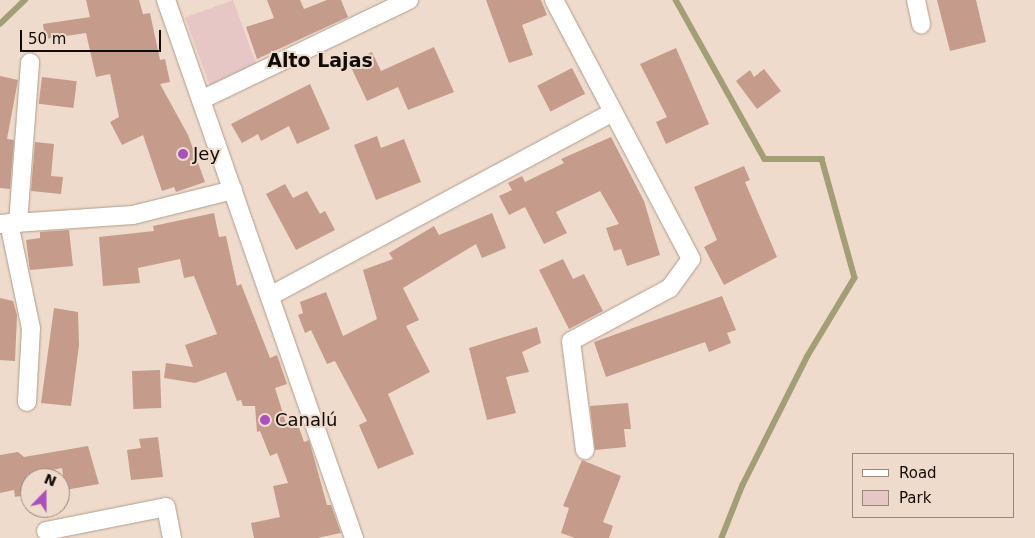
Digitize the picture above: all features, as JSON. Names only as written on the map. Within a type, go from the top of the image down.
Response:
[{"type":"street","points":[[166,0],[354,538]]},
{"type":"street","points":[[201,100],[409,0]]},
{"type":"street","points":[[554,0],[690,259],[670,288],[571,341],[585,450]]},
{"type":"street","points":[[916,0],[920,24]]},
{"type":"street","points":[[27,402],[32,328],[9,223],[30,62]]},
{"type":"street","points":[[270,296],[613,112]]},
{"type":"street","points":[[9,223],[133,215],[233,190]]},
{"type":"street","points":[[46,531],[166,508],[172,538]]},
{"type":"green space","points":[[233,0],[259,70],[211,88],[185,17]]},
{"type":"building","points":[[86,0],[139,0],[143,14],[150,13],[160,60],[165,59],[170,82],[160,84],[188,135],[205,182],[176,192],[174,187],[162,191],[143,135],[122,145],[110,122],[119,117],[110,74],[96,77],[86,33],[45,39],[43,24],[90,17]]},
{"type":"building","points":[[267,0],[300,0],[304,9],[327,0],[341,0],[348,17],[257,59],[246,27],[274,18]]},
{"type":"building","points":[[486,0],[541,0],[547,15],[522,25],[533,55],[509,63]]},
{"type":"building","points":[[937,0],[976,0],[986,42],[950,51]]},
{"type":"building","points":[[434,47],[454,92],[408,110],[398,87],[367,101],[349,63],[372,52],[381,71]]},
{"type":"building","points":[[676,48],[709,124],[666,144],[656,122],[667,117],[640,64]]},
{"type":"building","points":[[572,68],[585,94],[550,112],[537,86]]},
{"type":"building","points":[[764,69],[781,91],[757,109],[736,81],[750,70],[754,77]]},
{"type":"building","points":[[0,76],[18,80],[7,139],[14,140],[10,189],[0,188]]},
{"type":"building","points":[[42,77],[77,81],[73,108],[39,104]]},
{"type":"building","points":[[310,84],[330,129],[297,144],[289,126],[261,141],[258,134],[242,143],[231,124]]},
{"type":"building","points":[[377,136],[381,148],[404,139],[421,182],[376,200],[354,145]]},
{"type":"building","points":[[611,137],[644,201],[660,255],[627,266],[621,249],[614,251],[606,228],[619,224],[600,191],[556,212],[567,233],[544,244],[525,207],[509,215],[499,196],[512,190],[508,183],[522,176],[525,182],[564,163],[561,159]]},
{"type":"building","points":[[35,142],[54,144],[51,176],[63,177],[61,194],[31,191]]},
{"type":"building","points":[[744,166],[750,180],[745,182],[777,257],[724,285],[704,247],[717,240],[694,187]]},
{"type":"building","points":[[285,184],[293,198],[307,191],[320,214],[325,211],[335,230],[296,250],[266,194]]},
{"type":"building","points":[[214,213],[219,237],[226,236],[237,286],[241,284],[270,358],[277,355],[287,384],[275,388],[286,423],[296,419],[304,442],[309,440],[327,505],[331,505],[341,533],[317,538],[254,538],[251,523],[280,517],[273,486],[288,483],[277,453],[270,456],[260,431],[257,432],[255,406],[243,406],[241,400],[237,401],[226,372],[195,383],[164,378],[166,363],[193,367],[185,345],[217,334],[194,276],[184,278],[180,259],[138,268],[140,283],[103,286],[99,237],[154,231],[153,226]]},
{"type":"building","points":[[492,213],[506,248],[482,258],[476,244],[403,288],[419,320],[406,326],[430,372],[388,394],[414,454],[378,469],[359,425],[367,421],[335,361],[327,364],[311,330],[305,333],[298,315],[303,313],[300,302],[326,292],[343,336],[377,319],[363,270],[393,259],[389,253],[434,226],[439,235]]},
{"type":"building","points":[[69,230],[73,266],[30,270],[26,240],[40,238],[40,232]]},
{"type":"building","points":[[563,259],[573,279],[584,274],[603,311],[569,329],[539,270]]},
{"type":"building","points":[[722,296],[736,330],[727,333],[731,343],[709,352],[705,342],[606,377],[594,342]]},
{"type":"building","points":[[0,298],[13,301],[17,315],[15,361],[0,360]]},
{"type":"building","points":[[54,308],[78,312],[79,345],[71,406],[41,403]]},
{"type":"building","points":[[537,327],[541,343],[522,352],[529,372],[506,377],[516,413],[487,420],[469,348]]},
{"type":"building","points":[[160,370],[161,408],[133,409],[132,371]]},
{"type":"building","points":[[628,403],[631,429],[624,429],[626,447],[595,450],[590,406]]},
{"type":"building","points":[[158,437],[163,477],[131,480],[127,450],[141,448],[139,439]]},
{"type":"building","points":[[88,446],[99,484],[70,489],[70,468],[20,468],[20,496],[15,497],[14,490],[0,493],[0,455],[18,452],[24,457]]},
{"type":"building","points":[[582,460],[621,476],[603,522],[613,526],[609,538],[575,538],[561,533],[569,508],[563,506]]},
{"type":"waterway","points":[[0,24],[25,0]]},
{"type":"waterway","points":[[676,0],[765,159],[822,159],[855,278],[808,356],[743,485],[722,538]]},
{"type":"place","name":"Jey","points":[[183,154]]},
{"type":"place","name":"Canalú","points":[[265,420]]},
{"type":"district","name":"Alto Lajas","points":[[320,61]]}]
